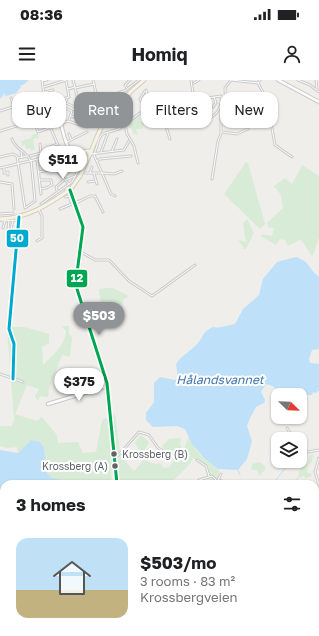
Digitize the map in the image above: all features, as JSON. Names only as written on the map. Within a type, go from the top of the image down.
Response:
[{"type":"main road","points":[[130,92],[144,80]]},
{"type":"main road","points":[[1,220],[19,218],[39,210],[64,196],[80,175],[101,128]]},
{"type":"street","points":[[44,92],[42,81],[47,80]]},
{"type":"street","points":[[43,87],[66,80],[69,96],[67,98]]},
{"type":"street","points":[[68,89],[75,87],[73,80]]},
{"type":"street","points":[[93,80],[96,92]]},
{"type":"street","points":[[128,89],[125,85],[129,80]]},
{"type":"street","points":[[119,92],[128,89],[139,80]]},
{"type":"street","points":[[191,80],[193,92]]},
{"type":"street","points":[[194,83],[199,80]]},
{"type":"street","points":[[212,179],[221,131],[220,115],[225,110],[226,103],[225,88],[231,80],[258,83]]},
{"type":"street","points":[[278,80],[319,102]]},
{"type":"street","points":[[298,80],[310,85],[319,92]]},
{"type":"street","points":[[316,80],[316,91]]},
{"type":"street","points":[[258,83],[267,100],[275,145],[292,157]]},
{"type":"street","points":[[76,92],[75,88],[94,84]]},
{"type":"street","points":[[48,92],[53,90]]},
{"type":"street","points":[[212,117],[222,103],[221,96],[214,96],[216,103],[213,108]]},
{"type":"street","points":[[0,112],[12,108]]},
{"type":"street","points":[[66,108],[72,111],[68,121],[74,123]]},
{"type":"street","points":[[0,131],[12,127]]},
{"type":"street","points":[[36,128],[37,131],[50,128],[62,152],[70,158]]},
{"type":"street","points":[[63,128],[68,147],[79,151],[101,153],[124,150],[128,141]]},
{"type":"street","points":[[90,153],[100,137],[107,132],[120,128]]},
{"type":"street","points":[[127,128],[138,162]]},
{"type":"street","points":[[167,128],[170,139]]},
{"type":"street","points":[[221,131],[225,134],[237,134],[248,129]]},
{"type":"street","points":[[66,142],[87,132]]},
{"type":"street","points":[[101,153],[107,132]]},
{"type":"street","points":[[69,134],[71,140]]},
{"type":"street","points":[[0,156],[13,154],[18,158],[25,208],[34,201],[31,160],[16,147],[12,139]]},
{"type":"street","points":[[112,151],[117,139]]},
{"type":"street","points":[[18,158],[41,153],[40,144]]},
{"type":"street","points":[[48,148],[57,144]]},
{"type":"street","points":[[0,168],[31,160],[55,156],[68,147]]},
{"type":"street","points":[[68,189],[80,167],[79,151]]},
{"type":"street","points":[[21,152],[22,157]]},
{"type":"street","points":[[90,153],[112,194],[115,196]]},
{"type":"street","points":[[55,156],[60,174],[65,180],[73,203]]},
{"type":"street","points":[[96,162],[100,159],[131,156]]},
{"type":"street","points":[[37,159],[41,194]]},
{"type":"street","points":[[57,162],[62,162],[63,173]]},
{"type":"street","points":[[38,164],[48,163],[49,168]]},
{"type":"street","points":[[39,172],[49,170],[49,168],[57,166]]},
{"type":"street","points":[[4,167],[4,173],[8,174]]},
{"type":"street","points":[[90,173],[92,168]]},
{"type":"street","points":[[85,173],[114,174],[122,171]]},
{"type":"street","points":[[94,173],[97,184]]},
{"type":"street","points":[[41,204],[54,196],[57,191],[56,186],[75,176]]},
{"type":"street","points":[[39,180],[49,178],[52,181],[50,186],[40,189]]},
{"type":"street","points":[[88,182],[96,181]]},
{"type":"street","points":[[0,182],[12,184],[14,209]]},
{"type":"street","points":[[57,191],[68,189]]},
{"type":"street","points":[[64,196],[69,196],[83,227],[76,280],[78,294],[107,386],[117,480]]},
{"type":"street","points":[[60,209],[95,196],[103,212]]},
{"type":"street","points":[[37,241],[42,238],[42,216],[39,210]]},
{"type":"street","points":[[0,214],[12,214]]},
{"type":"street","points":[[1,220],[5,221],[19,218],[10,329],[14,344],[13,380]]},
{"type":"street","points":[[8,230],[9,220]]},
{"type":"street","points":[[12,230],[13,220]]},
{"type":"street","points":[[3,228],[5,221]]},
{"type":"street","points":[[80,252],[95,260],[109,260],[133,283],[152,296],[194,265]]},
{"type":"street","points":[[0,374],[13,380],[24,382]]},
{"type":"street","points":[[48,404],[107,386]]},
{"type":"street","points":[[287,428],[290,432]]},
{"type":"street","points":[[114,459],[139,432],[149,435],[158,448],[169,454],[168,460]]},
{"type":"street","points":[[307,452],[319,450]]},
{"type":"street","points":[[317,480],[315,472],[319,458]]},
{"type":"street","points":[[197,460],[206,466],[210,477]]},
{"type":"street","points":[[199,480],[210,477],[214,477],[218,480],[221,474]]},
{"type":"green space","points":[[139,116],[141,122],[142,129],[136,129],[138,135],[133,133],[132,129],[130,128],[133,128],[134,119]]},
{"type":"green space","points":[[37,133],[39,138],[33,139],[35,149],[31,151],[31,148],[26,149],[25,145],[22,146],[21,141],[31,138],[32,135]]},
{"type":"green space","points":[[246,162],[248,163],[265,224],[260,229],[224,194]]},
{"type":"green space","points":[[302,165],[319,176],[319,238],[313,255],[311,255],[301,239],[288,246],[285,240],[280,239],[276,245],[261,236],[263,234],[272,236],[274,228],[268,227],[267,223],[283,208],[281,195],[274,186],[285,178],[292,184]]},
{"type":"green space","points":[[247,219],[254,233],[246,249],[244,249],[238,239],[246,242],[243,223]]},
{"type":"green space","points":[[113,288],[129,296],[123,300],[122,309],[102,313],[99,289]]},
{"type":"green space","points":[[62,326],[69,326],[69,334],[72,337],[70,357],[62,355],[49,389],[48,397],[40,396],[38,401],[35,396],[39,389],[27,385],[15,414],[37,421],[42,417],[57,435],[58,443],[78,442],[83,453],[96,452],[102,420],[115,414],[120,451],[111,471],[112,480],[57,480],[51,477],[47,472],[45,453],[40,442],[31,440],[18,453],[17,447],[7,448],[0,446],[0,426],[11,426],[11,428],[14,420],[7,329],[9,327],[24,327],[49,334],[49,343],[42,347],[43,365],[61,346],[66,331]]},
{"type":"green space","points":[[139,436],[142,436],[149,442],[143,453],[138,449],[135,442]]},
{"type":"green space","points":[[189,436],[197,451],[220,472],[218,473],[220,474],[218,480],[207,480],[211,478],[208,467],[193,458],[192,461],[174,480],[118,480],[116,461],[121,456],[134,471],[144,460],[154,464],[161,463],[163,468],[169,467],[174,461],[162,446],[169,439],[181,438],[180,444],[183,451]]},
{"type":"green space","points":[[313,454],[312,461],[307,469],[308,473],[312,474],[310,477],[306,479],[304,476],[298,480],[295,480],[298,477],[300,468],[307,468],[309,456]]},
{"type":"green space","points":[[259,462],[265,466],[265,470],[259,476],[257,470],[251,470],[252,464]]},
{"type":"water","points":[[0,80],[29,80],[23,85],[22,84],[22,86],[20,85],[21,87],[17,92],[12,92],[12,94],[6,96],[3,92],[4,97],[1,95],[2,98],[0,98]]},
{"type":"water","name":"Hålandsvannet","points":[[296,257],[307,263],[319,277],[319,349],[312,350],[309,359],[310,363],[319,364],[319,390],[316,393],[313,392],[312,395],[307,395],[307,388],[275,388],[266,384],[261,392],[265,400],[264,403],[256,407],[247,426],[252,441],[247,459],[238,470],[218,469],[205,459],[192,444],[185,429],[177,426],[153,427],[146,420],[146,413],[154,402],[154,383],[160,377],[175,380],[178,378],[176,364],[198,343],[209,329],[213,327],[235,324],[243,309],[259,295],[263,279],[277,262]]},
{"type":"water","points":[[31,440],[40,442],[44,448],[47,473],[52,478],[61,480],[0,480],[0,450],[18,453]]},
{"type":"waterway","points":[[276,480],[285,468]]},
{"type":"waterway","points":[[238,470],[240,475]]},
{"type":"transit line","name":"12","points":[[70,190],[83,227],[77,273],[77,289],[107,383],[117,480]]},
{"type":"transit line","name":"50","points":[[13,379],[14,344],[9,329],[19,217]]},
{"type":"place","name":"Krossberg (B)","points":[[114,454]]},
{"type":"place","name":"Krossberg (A)","points":[[115,466]]}]
